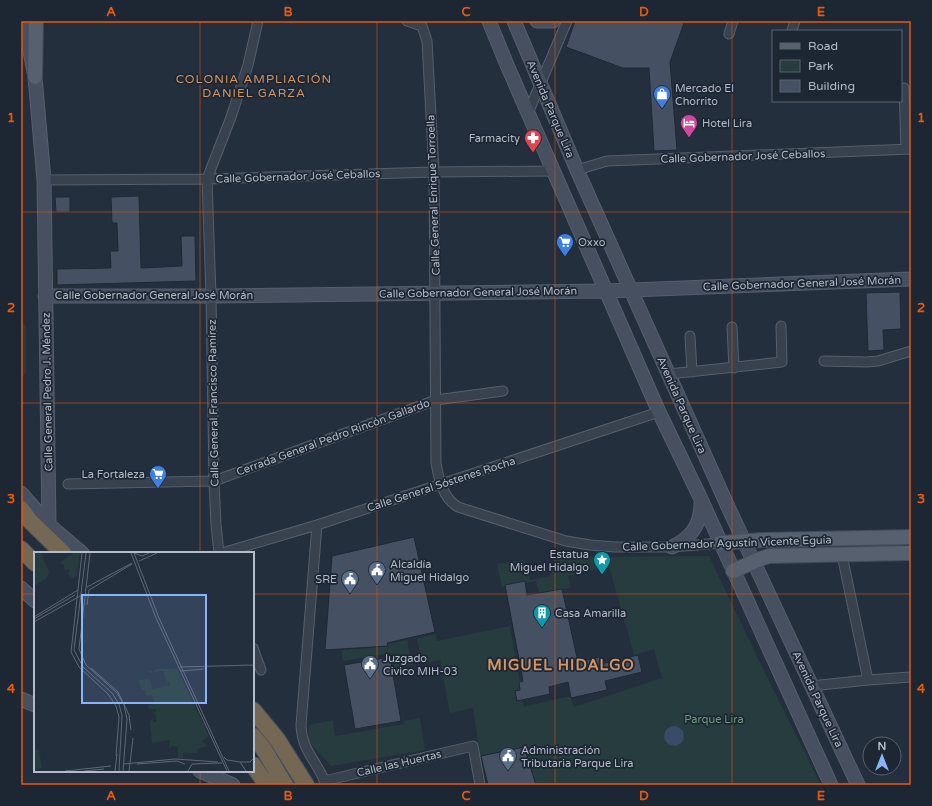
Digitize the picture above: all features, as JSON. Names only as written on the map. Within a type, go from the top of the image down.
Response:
[{"type":"highway","points":[[21,509],[30,521],[62,552]]},
{"type":"highway","points":[[21,519],[51,552]]},
{"type":"highway","points":[[21,549],[34,562]]},
{"type":"highway","points":[[21,554],[34,567]]},
{"type":"highway","points":[[254,711],[277,739],[306,785]]},
{"type":"highway","points":[[254,724],[265,735],[299,785]]},
{"type":"highway","points":[[254,737],[263,748],[285,785]]},
{"type":"highway","points":[[254,766],[267,785]]},
{"type":"highway","points":[[254,772],[263,785]]},
{"type":"main road","points":[[21,34],[23,21]]},
{"type":"main road","name":"Calle General Pedro J. Méndez","points":[[23,21],[35,77],[44,180],[49,525]]},
{"type":"main road","points":[[35,77],[36,21]]},
{"type":"main road","name":"Avenida Parque Lira","points":[[489,21],[659,412],[700,497],[832,785]]},
{"type":"main road","name":"Avenida Parque Lira","points":[[514,21],[577,170],[632,290],[668,374],[753,562],[858,785]]},
{"type":"main road","points":[[537,21],[554,21]]},
{"type":"main road","name":"Calle Gobernador General José Morán","points":[[45,296],[211,296],[606,291],[911,279]]},
{"type":"main road","points":[[21,493],[49,525],[81,552]]},
{"type":"main road","points":[[672,547],[686,539],[696,527],[701,512],[700,497]]},
{"type":"main road","name":"Calle Gobernador Agustín Vicente Eguía","points":[[720,543],[744,541],[911,537]]},
{"type":"main road","name":"Calle Gobernador Agustín Vicente Eguía","points":[[733,571],[769,556],[911,553]]},
{"type":"main road","points":[[21,588],[34,600]]},
{"type":"main road","points":[[21,699],[34,705]]},
{"type":"main road","points":[[254,705],[321,784]]},
{"type":"main road","points":[[202,772],[233,785]]},
{"type":"main road","points":[[222,772],[233,785]]},
{"type":"street","name":"Calle General Francisco Ramírez","points":[[219,552],[214,481],[211,296],[207,179],[248,65],[258,21]]},
{"type":"street","name":"Calle General Enrique Torroella","points":[[407,21],[422,26],[427,42],[434,172],[436,463],[442,484]]},
{"type":"street","points":[[528,113],[567,21]]},
{"type":"street","points":[[729,34],[734,21]]},
{"type":"street","points":[[792,30],[795,21]]},
{"type":"street","points":[[904,88],[908,149]]},
{"type":"street","name":"Calle Gobernador José Ceballos","points":[[577,170],[607,161],[908,149]]},
{"type":"street","name":"Calle Gobernador José Ceballos","points":[[44,180],[207,179],[434,172],[553,171]]},
{"type":"street","points":[[668,374],[782,362],[780,326]]},
{"type":"street","points":[[732,327],[734,368]]},
{"type":"street","points":[[690,336],[692,372]]},
{"type":"street","points":[[824,361],[878,361],[911,352]]},
{"type":"street","name":"Cerrada General Pedro Rincón Gallardo","points":[[68,484],[214,481],[436,400],[504,391]]},
{"type":"street","name":"Calle General Sóstenes Rocha","points":[[225,552],[317,525],[659,412]]},
{"type":"street","name":"Calle Gobernador Agustín Vicente Eguía","points":[[442,484],[448,500],[458,507],[566,541],[615,547],[672,547],[720,543]]},
{"type":"street","points":[[317,525],[301,730],[304,746],[321,784]]},
{"type":"street","points":[[842,554],[868,680]]},
{"type":"street","points":[[254,651],[261,670]]},
{"type":"street","points":[[811,686],[911,677]]},
{"type":"street","name":"Calle las Huertas","points":[[321,784],[473,746],[480,785]]},
{"type":"green space","points":[[21,321],[26,326],[26,373],[21,379]]},
{"type":"green space","name":"Parque Lira","points":[[709,556],[821,785],[536,785],[524,747],[480,756],[473,708],[450,713],[440,660],[422,663],[417,638],[436,634],[437,641],[510,626],[524,707],[570,696],[574,707],[662,678],[654,649],[634,655],[609,566],[568,576],[571,588],[539,593],[536,581],[502,587],[497,564],[524,560],[530,580],[550,576],[557,559],[563,557]]},
{"type":"green space","points":[[407,640],[412,665],[394,668],[391,653],[343,661],[341,650],[371,648]]},
{"type":"green space","points":[[420,718],[425,750],[331,766],[308,741],[309,725],[333,720],[335,736],[404,724],[404,721]]},
{"type":"water","points":[[674,726],[681,729],[684,736],[681,743],[674,746],[667,743],[664,736],[667,729]]},
{"type":"building","name":"Mercado El Chorrito","points":[[575,21],[677,21],[684,23],[670,62],[677,150],[654,151],[649,68],[623,68],[566,47]]},
{"type":"building","points":[[139,196],[141,268],[182,266],[181,236],[195,236],[196,281],[57,285],[57,269],[111,268],[110,251],[118,251],[117,223],[112,223],[111,197]]},
{"type":"building","points":[[55,197],[70,197],[70,212],[56,212]]},
{"type":"building","points":[[900,292],[901,329],[883,330],[884,350],[868,351],[866,293]]},
{"type":"building","name":"Alcaldía Miguel Hidalgo","points":[[414,537],[435,632],[387,643],[388,646],[325,650],[332,556]]},
{"type":"building","name":"Casa Amarilla","points":[[525,581],[527,595],[562,589],[578,662],[600,657],[601,664],[638,655],[642,672],[605,681],[607,690],[571,698],[568,682],[549,687],[550,694],[517,701],[515,691],[520,690],[519,682],[523,681],[505,585]]},
{"type":"building","name":"Juzgado Civico MIH-03","points":[[390,657],[401,721],[355,729],[344,665]]},
{"type":"building","name":"Administración Tributaria Parque Lira","points":[[524,747],[536,785],[488,785],[481,756]]},
{"type":"place","name":"Mercado El Chorrito","points":[[662,109]]},
{"type":"place","name":"Hotel Lira","points":[[689,138]]},
{"type":"place","name":"Farmacity","points":[[533,153]]},
{"type":"place","name":"Oxxo","points":[[565,257]]},
{"type":"place","name":"La Fortaleza","points":[[158,489]]},
{"type":"place","name":"Estatua Miguel Hidalgo","points":[[602,575]]},
{"type":"place","name":"Alcaldía Miguel Hidalgo","points":[[377,585]]},
{"type":"place","name":"SRE","points":[[350,594]]},
{"type":"place","name":"Casa Amarilla","points":[[542,628]]},
{"type":"place","name":"Juzgado Civico MIH-03","points":[[370,679]]},
{"type":"place","name":"Administración Tributaria Parque Lira","points":[[508,771]]},
{"type":"district","name":"COLONIA AMPLIACIÓN DANIEL GARZA","points":[[254,86]]},
{"type":"district","name":"MIGUEL HIDALGO","points":[[561,665]]}]
